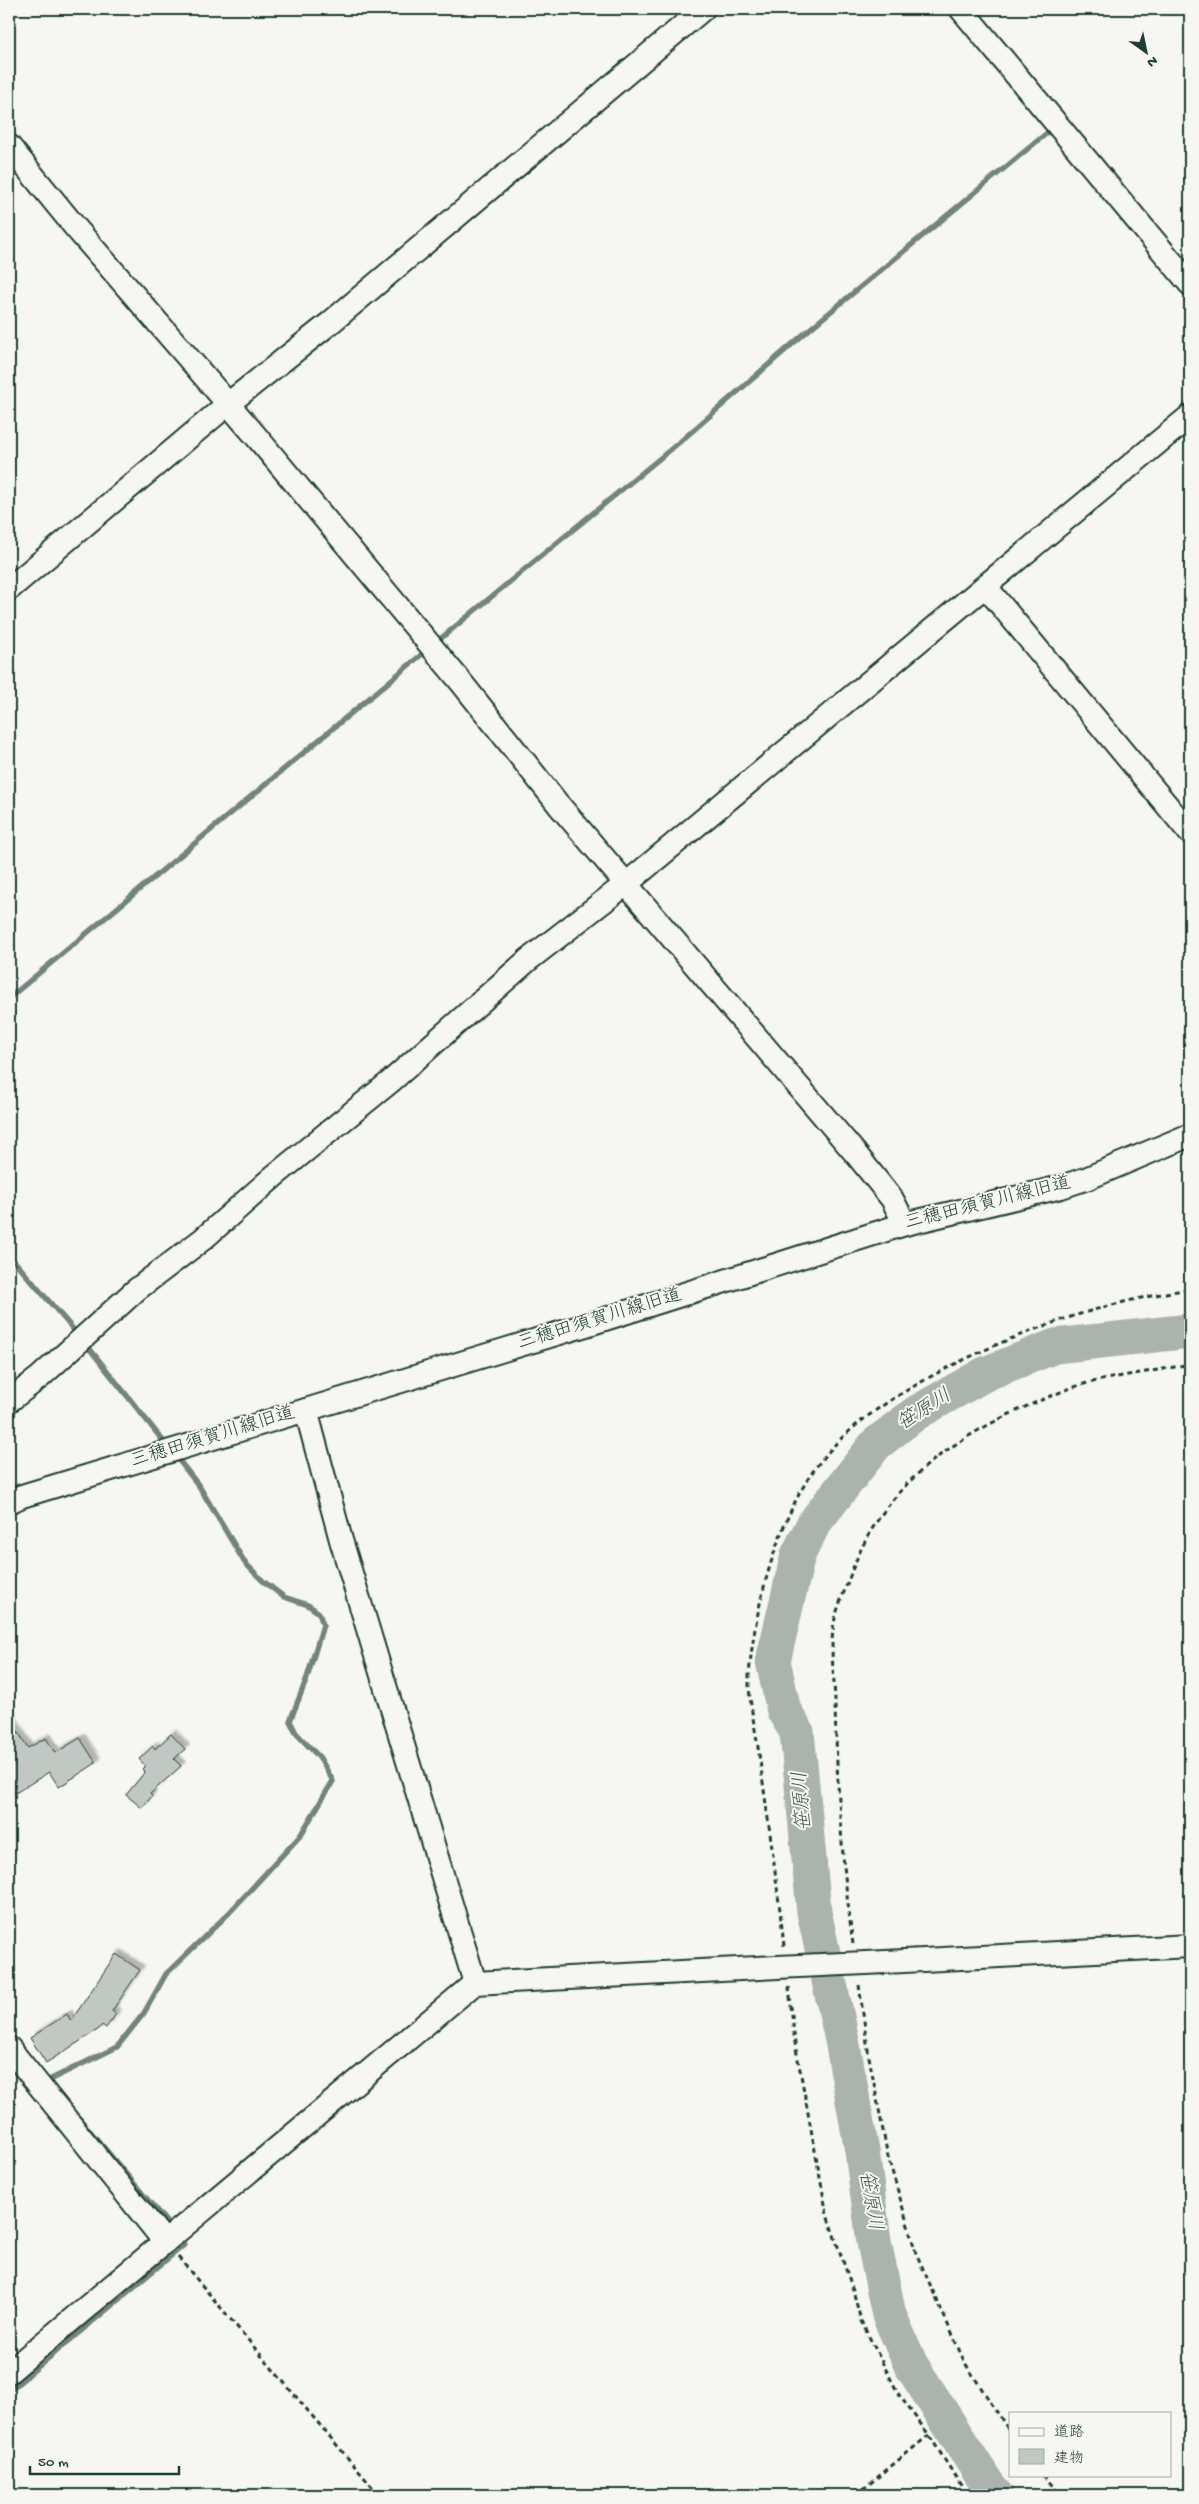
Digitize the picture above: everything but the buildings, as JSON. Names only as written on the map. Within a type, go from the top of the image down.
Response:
[{"type":"street","points":[[9,589],[228,404],[330,323],[703,9]]},
{"type":"street","points":[[961,9],[1190,284]]},
{"type":"street","points":[[9,146],[461,682],[558,804],[806,1098],[856,1154],[892,1199],[905,1224]]},
{"type":"street","points":[[9,1402],[40,1377],[136,1290],[203,1239],[273,1177],[390,1082],[528,960],[626,884],[831,711],[986,587],[1190,416]]},
{"type":"street","points":[[986,587],[1190,833]]},
{"type":"street","name":"三穂田須賀川線旧道","points":[[9,1502],[22,1496],[905,1224],[1061,1187],[1106,1171],[1190,1135]]},
{"type":"street","points":[[306,1410],[341,1540],[475,1983]]},
{"type":"street","points":[[9,2372],[475,1983],[783,1964],[859,1965],[1190,1946]]},
{"type":"street","points":[[9,2048],[165,2242]]},
{"type":"path","points":[[967,2495],[929,2435],[899,2395],[861,2320],[853,2290],[827,2214],[795,2043],[783,1964],[749,1678],[767,1580],[782,1529],[806,1482],[824,1456],[864,1417],[910,1388],[972,1354],[1031,1330],[1109,1305],[1190,1289]]},
{"type":"path","points":[[1009,2430],[965,2364],[916,2253],[888,2157],[869,2057],[859,1965],[845,1884],[838,1797],[835,1684],[831,1657],[833,1628],[857,1556],[874,1523],[895,1495],[921,1469],[994,1421],[1087,1384],[1190,1364]]},
{"type":"path","points":[[165,2242],[379,2495]]},
{"type":"path","points":[[856,2495],[929,2435]]},
{"type":"path","points":[[1044,2476],[1061,2495]]},
{"type":"waterway","points":[[434,644],[682,440],[812,327],[1053,128]]},
{"type":"waterway","points":[[9,998],[427,650]]},
{"type":"waterway","points":[[9,1255],[79,1336]]},
{"type":"waterway","name":"笹原川","points":[[996,2495],[911,2365],[889,2315],[874,2242],[862,2151],[842,2040],[814,1912],[797,1732],[784,1711],[773,1661],[798,1555],[814,1523],[876,1444],[916,1413],[985,1374],[1055,1346],[1190,1331]]},
{"type":"waterway","points":[[85,1343],[168,1447]]},
{"type":"waterway","points":[[48,2084],[45,2082],[117,2047],[144,2013],[166,1974],[229,1913],[300,1836],[333,1781],[320,1758],[296,1733],[290,1721],[307,1678],[323,1625],[319,1613],[308,1605],[284,1597],[263,1581],[245,1563],[199,1486],[174,1454]]},
{"type":"waterway","points":[[79,2118],[173,2230]]},
{"type":"waterway","points":[[9,2391],[184,2245],[179,2237]]}]
